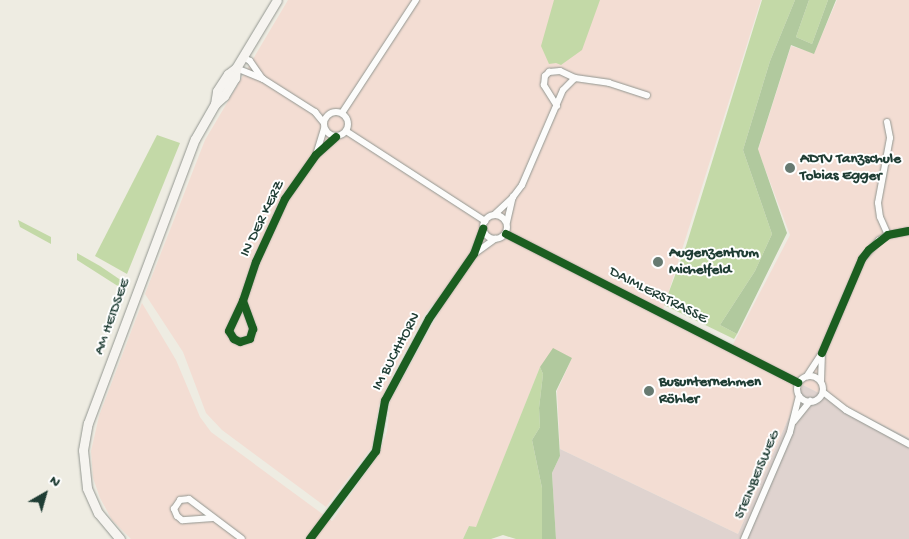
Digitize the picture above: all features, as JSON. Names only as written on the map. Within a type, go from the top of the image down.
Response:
[{"type":"main road","name":"AM HEIDSEE","points":[[120,539],[98,514],[90,498],[83,466],[88,423],[195,139],[215,104],[224,96],[235,78],[236,68],[272,11],[276,0]]},
{"type":"street","points":[[342,114],[416,0]]},
{"type":"street","points":[[243,57],[250,61],[263,79]]},
{"type":"street","points":[[236,68],[263,79],[315,112],[328,134],[336,137],[346,131],[348,120],[342,114],[315,112]]},
{"type":"street","points":[[557,106],[544,85],[545,76],[555,71],[574,78],[609,83],[647,95]]},
{"type":"street","points":[[513,197],[506,234],[495,239],[487,236],[484,229],[485,221],[513,197],[533,164],[563,90],[574,78]]},
{"type":"street","points":[[324,125],[328,114]]},
{"type":"street","points":[[887,122],[890,138],[878,202],[880,218],[888,235]]},
{"type":"street","name":"IN DER KERZ","points":[[243,301],[253,329],[250,339],[240,342],[234,339],[229,332],[243,301],[256,262],[285,199],[316,154],[324,125]]},
{"type":"street","points":[[346,131],[485,221]]},
{"type":"street","name":"IN DER KERZ","points":[[316,154],[326,149],[336,137]]},
{"type":"street","points":[[494,215],[502,217],[507,223]]},
{"type":"street","name":"IM BUCHHORN","points":[[310,539],[376,451],[385,401],[429,319],[474,254],[484,229]]},
{"type":"street","points":[[822,353],[822,392],[818,399],[810,402],[799,396],[798,383],[807,376],[822,353],[862,259],[873,245],[888,235],[909,231]]},
{"type":"street","name":"DAIMLERSTRASSE","points":[[506,234],[798,383]]},
{"type":"street","name":"IM BUCHHORN","points":[[474,254],[495,239]]},
{"type":"street","points":[[807,376],[815,377],[821,382]]},
{"type":"street","points":[[822,392],[846,410],[909,444]]},
{"type":"street","name":"STEINBEISWEG","points":[[744,539],[794,421],[799,396]]},
{"type":"street","name":"STEINBEISWEG","points":[[794,421],[810,402]]},
{"type":"street","points":[[214,518],[182,520],[174,509],[180,500],[189,500],[214,518],[242,539]]},
{"type":"shaded area","points":[[288,0],[761,0],[661,316],[730,350],[790,235],[758,150],[791,46],[814,53],[837,0],[909,0],[909,438],[803,385],[738,534],[560,449],[557,391],[572,358],[540,367],[476,528],[469,526],[463,539],[131,539],[112,520],[100,498],[93,478],[91,451],[99,416],[142,303],[176,360],[200,417],[211,432],[332,521],[379,454],[387,431],[390,401],[441,309],[433,304],[423,317],[379,405],[372,447],[326,507],[222,430],[206,413],[183,352],[145,294],[205,140]]},
{"type":"shaded area","points":[[803,385],[909,438],[909,539],[556,539],[552,473],[560,456],[560,449],[738,534]]},
{"type":"green space","points":[[554,0],[600,0],[582,50],[561,65],[556,63],[549,64],[541,46]]},
{"type":"green space","points":[[762,0],[795,0],[770,61],[743,150],[772,234],[755,271],[720,325],[737,334],[734,339],[664,305],[686,246]]},
{"type":"green space","points":[[795,0],[809,0],[796,37],[812,44],[828,0],[836,0],[814,54],[791,45],[758,149],[787,233],[737,334],[720,325],[755,271],[772,234],[743,150],[770,61]]},
{"type":"green space","points":[[809,0],[828,0],[812,44],[796,37]]},
{"type":"green space","points":[[157,135],[180,143],[127,274],[95,256]]},
{"type":"green space","points":[[18,220],[51,237],[51,244],[20,227]]},
{"type":"green space","points":[[77,253],[128,285],[124,290],[77,260]]},
{"type":"green space","points":[[553,348],[572,358],[556,391],[560,456],[552,473],[556,539],[542,539],[542,488],[532,440],[540,427],[539,408],[543,374],[540,367]]},
{"type":"green space","points":[[540,367],[543,374],[539,408],[540,427],[532,440],[542,488],[542,539],[516,539],[503,535],[491,539],[463,539],[469,526],[476,527]]},
{"type":"cycle path","points":[[243,301],[253,329],[250,339],[240,342],[234,339],[229,331],[243,301],[256,262],[285,199],[316,155],[336,137]]},
{"type":"cycle path","points":[[310,539],[376,451],[385,401],[429,319],[474,254],[483,229]]},
{"type":"cycle path","points":[[822,353],[862,259],[869,250],[888,235],[909,231]]},
{"type":"cycle path","points":[[506,234],[798,383]]},
{"type":"place","name":"ADTV Tanzschule Tobias Egger","points":[[790,168]]},
{"type":"place","name":"Augenzentrum Michelfeld","points":[[658,262]]},
{"type":"place","name":"Busunternehmen Röhler","points":[[649,391]]}]
